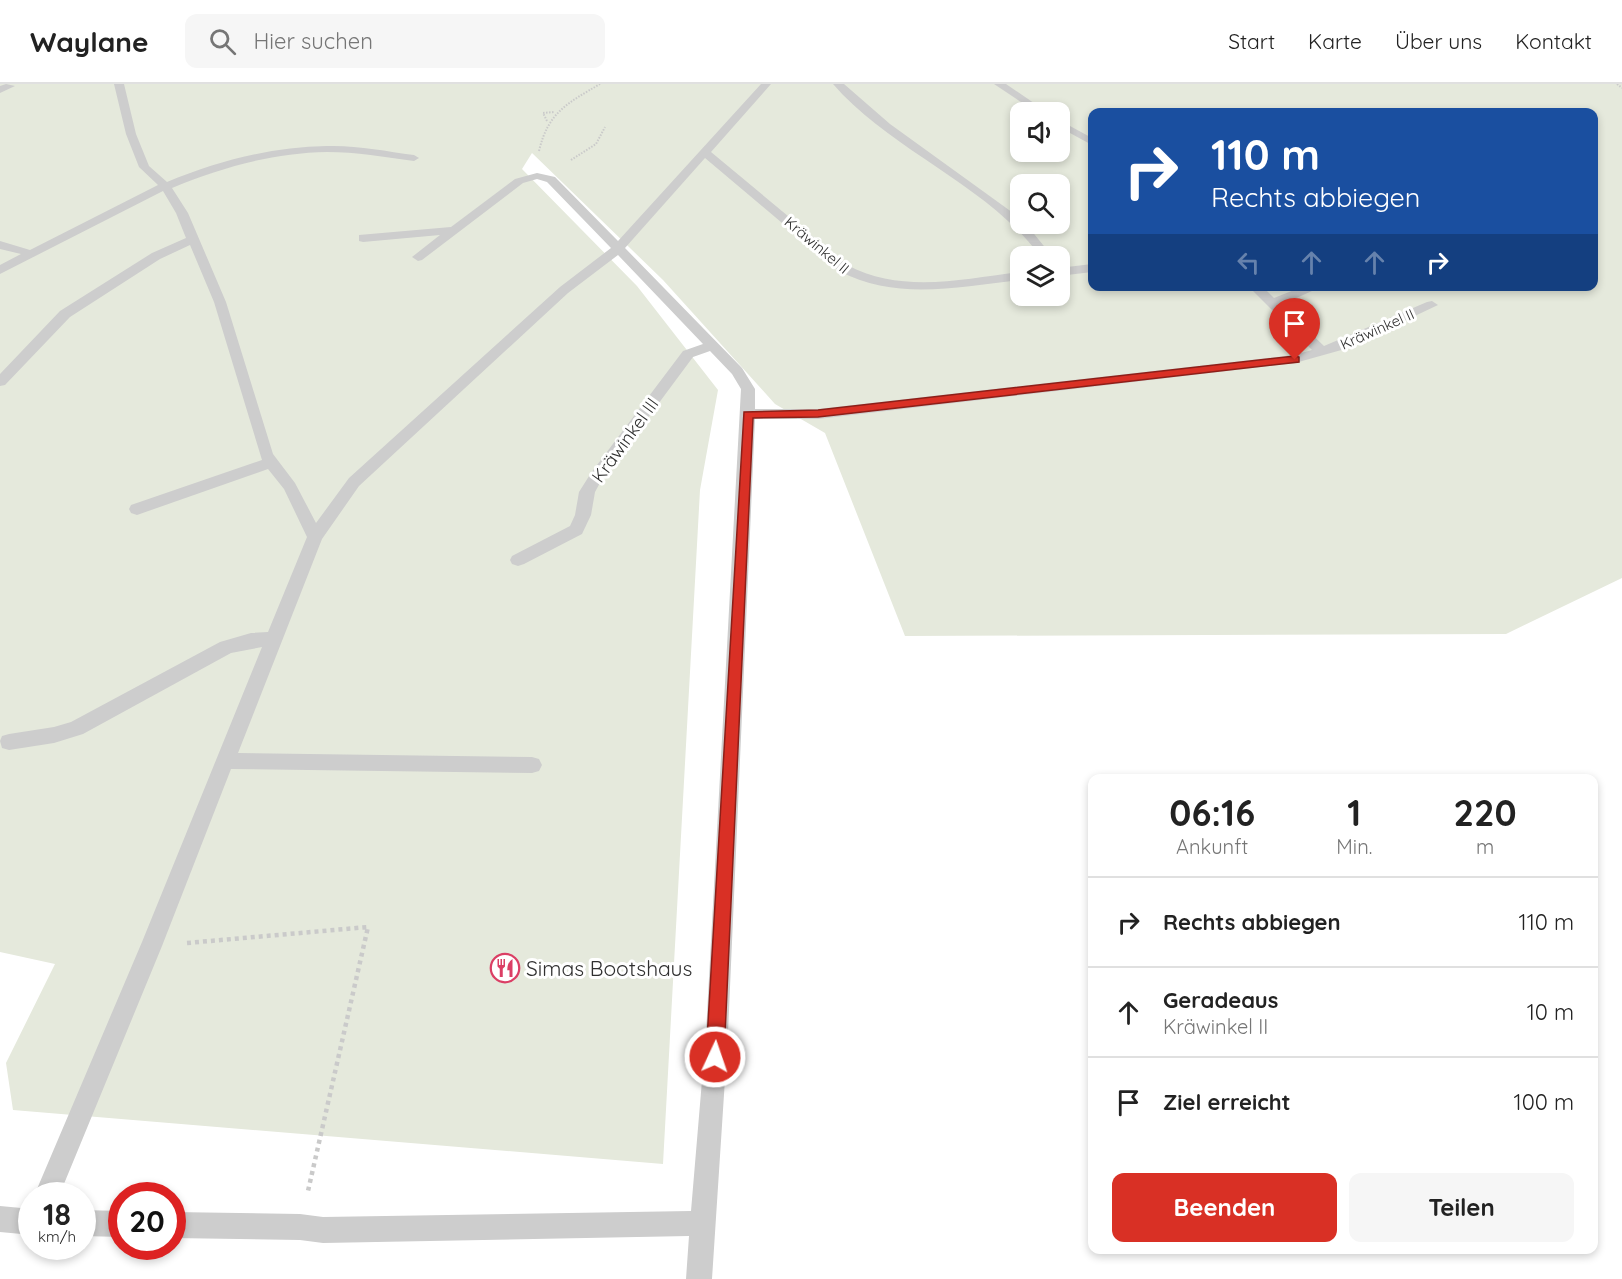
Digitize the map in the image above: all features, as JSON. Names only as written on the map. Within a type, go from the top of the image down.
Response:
[{"type":"lane","points":[[119,84],[131,134],[144,167],[165,186],[182,213],[220,302],[266,455],[291,488],[315,537]]},
{"type":"lane","points":[[52,1182],[151,946],[315,537],[354,482],[564,290],[619,248],[766,84]]},
{"type":"lane","points":[[838,84],[886,126],[1012,218],[1039,246]]},
{"type":"lane","points":[[999,84],[1027,102]]},
{"type":"lane","points":[[1070,129],[1088,140]]},
{"type":"lane","points":[[0,270],[134,200],[189,175],[220,165],[292,152],[357,151],[414,158]]},
{"type":"lane","name":"Kräwinkel II","points":[[706,153],[843,268],[865,281],[882,286],[919,286],[1010,277]]},
{"type":"lane","points":[[418,257],[519,181],[548,175],[712,345],[744,381],[748,389],[717,1033],[699,1279]]},
{"type":"lane","points":[[363,238],[452,230]]},
{"type":"lane","points":[[0,382],[64,314],[156,256],[193,239]]},
{"type":"lane","points":[[0,245],[33,254]]},
{"type":"lane","points":[[1070,271],[1088,268]]},
{"type":"lane","name":"Kräwinkel II","points":[[1259,291],[1322,352]]},
{"type":"lane","points":[[1272,303],[1304,291]]},
{"type":"lane","name":"Kräwinkel II","points":[[748,414],[818,414],[1295,360],[1322,352],[1432,305]]},
{"type":"lane","name":"Kräwinkel III","points":[[518,560],[576,530],[583,515],[587,492],[596,477],[688,354],[712,345]]},
{"type":"lane","points":[[137,509],[272,462]]},
{"type":"lane","points":[[9,742],[54,735],[76,728],[226,647],[251,640],[274,639]]},
{"type":"lane","points":[[225,761],[532,765]]},
{"type":"lane","points":[[0,1219],[18,1221]]},
{"type":"lane","points":[[186,1225],[300,1227],[323,1230],[704,1223]]},
{"type":"path","points":[[600,84],[558,111],[542,131],[539,150],[541,163],[548,175],[596,144],[605,127]]},
{"type":"path","points":[[1617,84],[1622,88]]},
{"type":"path","points":[[548,122],[543,113],[558,111]]},
{"type":"path","points":[[151,946],[368,927],[300,1227]]},
{"type":"shaded area","points":[[0,84],[1622,84],[1622,578],[1506,634],[905,636],[825,433],[775,404],[663,280],[532,153],[522,169],[637,286],[718,390],[700,490],[663,1164],[13,1110],[6,1063],[55,964],[0,952]]},
{"type":"place","name":"Simas Bootshaus","points":[[505,968]]},
{"type":"route","points":[[715,1057],[748,414],[818,414],[1295,360]]}]
